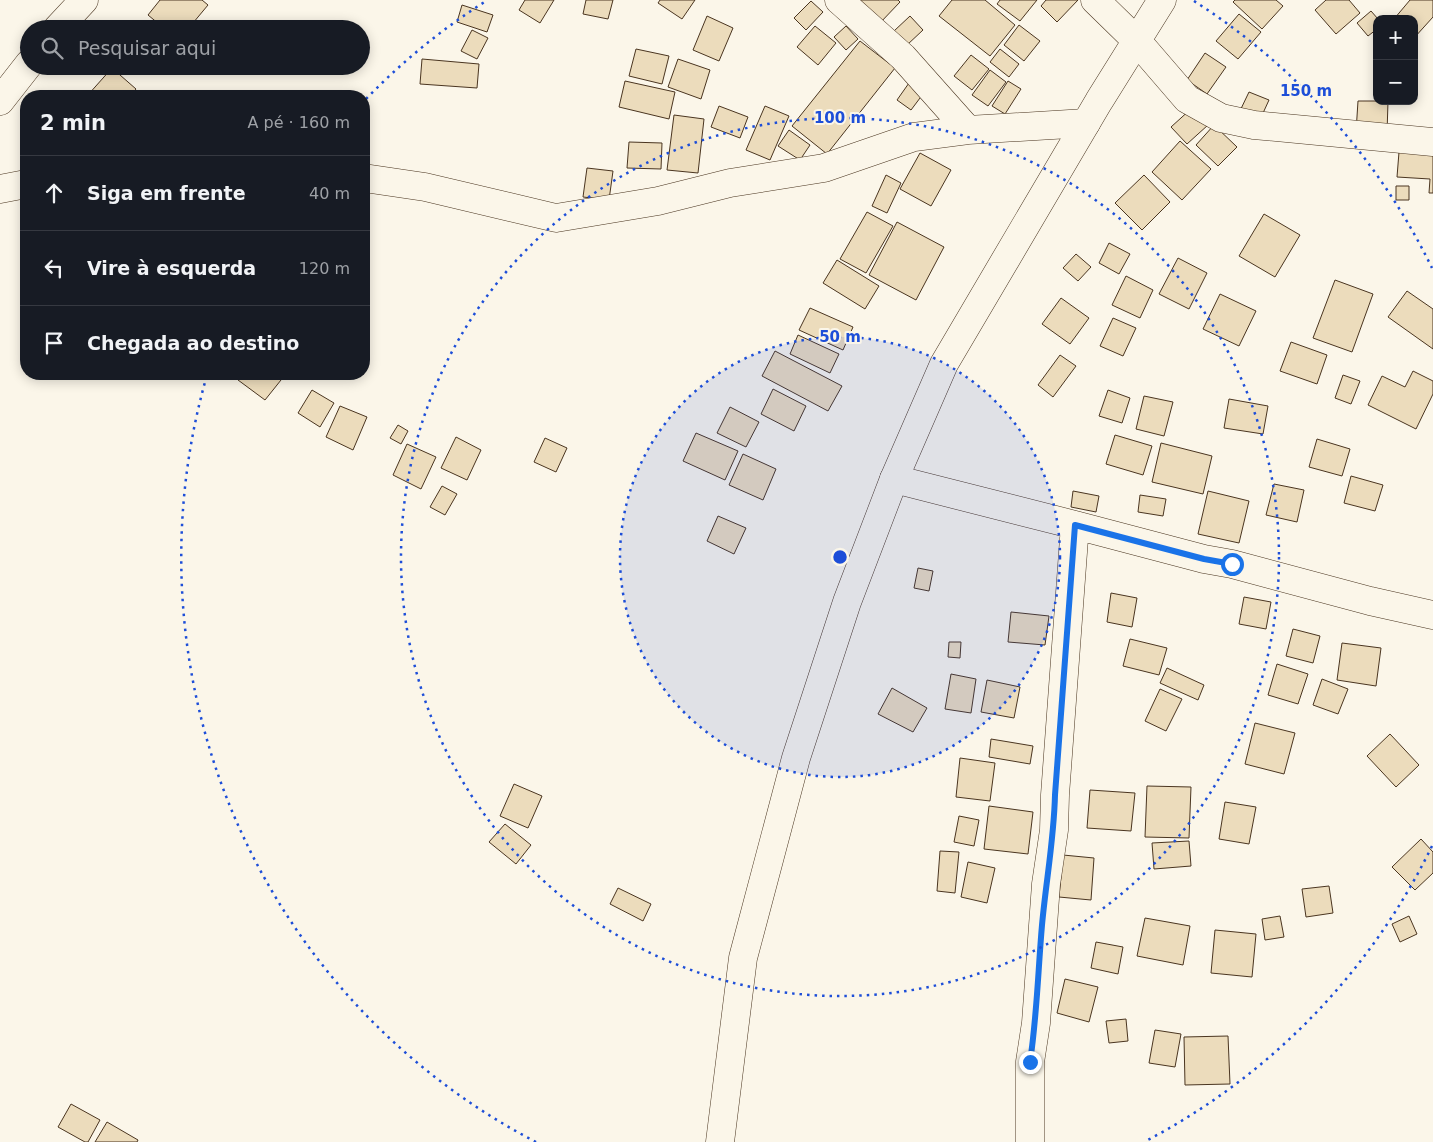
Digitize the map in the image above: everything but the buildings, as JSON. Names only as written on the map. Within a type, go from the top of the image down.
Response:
[{"type":"main road","points":[[65,20],[84,0]]},
{"type":"main road","points":[[839,0],[903,57],[968,130]]},
{"type":"main road","points":[[1095,0],[1137,41],[1187,99],[1221,118],[1254,125],[1433,142]]},
{"type":"main road","points":[[720,1142],[743,958],[796,758],[844,611],[894,479],[944,364],[1086,123],[1162,0]]},
{"type":"main road","points":[[0,101],[20,75]]},
{"type":"main road","points":[[370,179],[425,187],[556,218],[658,201],[730,183],[824,168],[914,137],[968,130],[1086,123]]},
{"type":"main road","points":[[0,189],[20,185]]},
{"type":"main road","points":[[894,479],[1204,559],[1232,564],[1370,601],[1430,611]]},
{"type":"main road","points":[[1030,1142],[1030,1062],[1036,1023],[1046,884],[1054,830],[1075,525]]},
{"type":"route","points":[[1030,1062],[1036,1023],[1046,884],[1054,830],[1075,525],[1204,559],[1232,564]]}]
